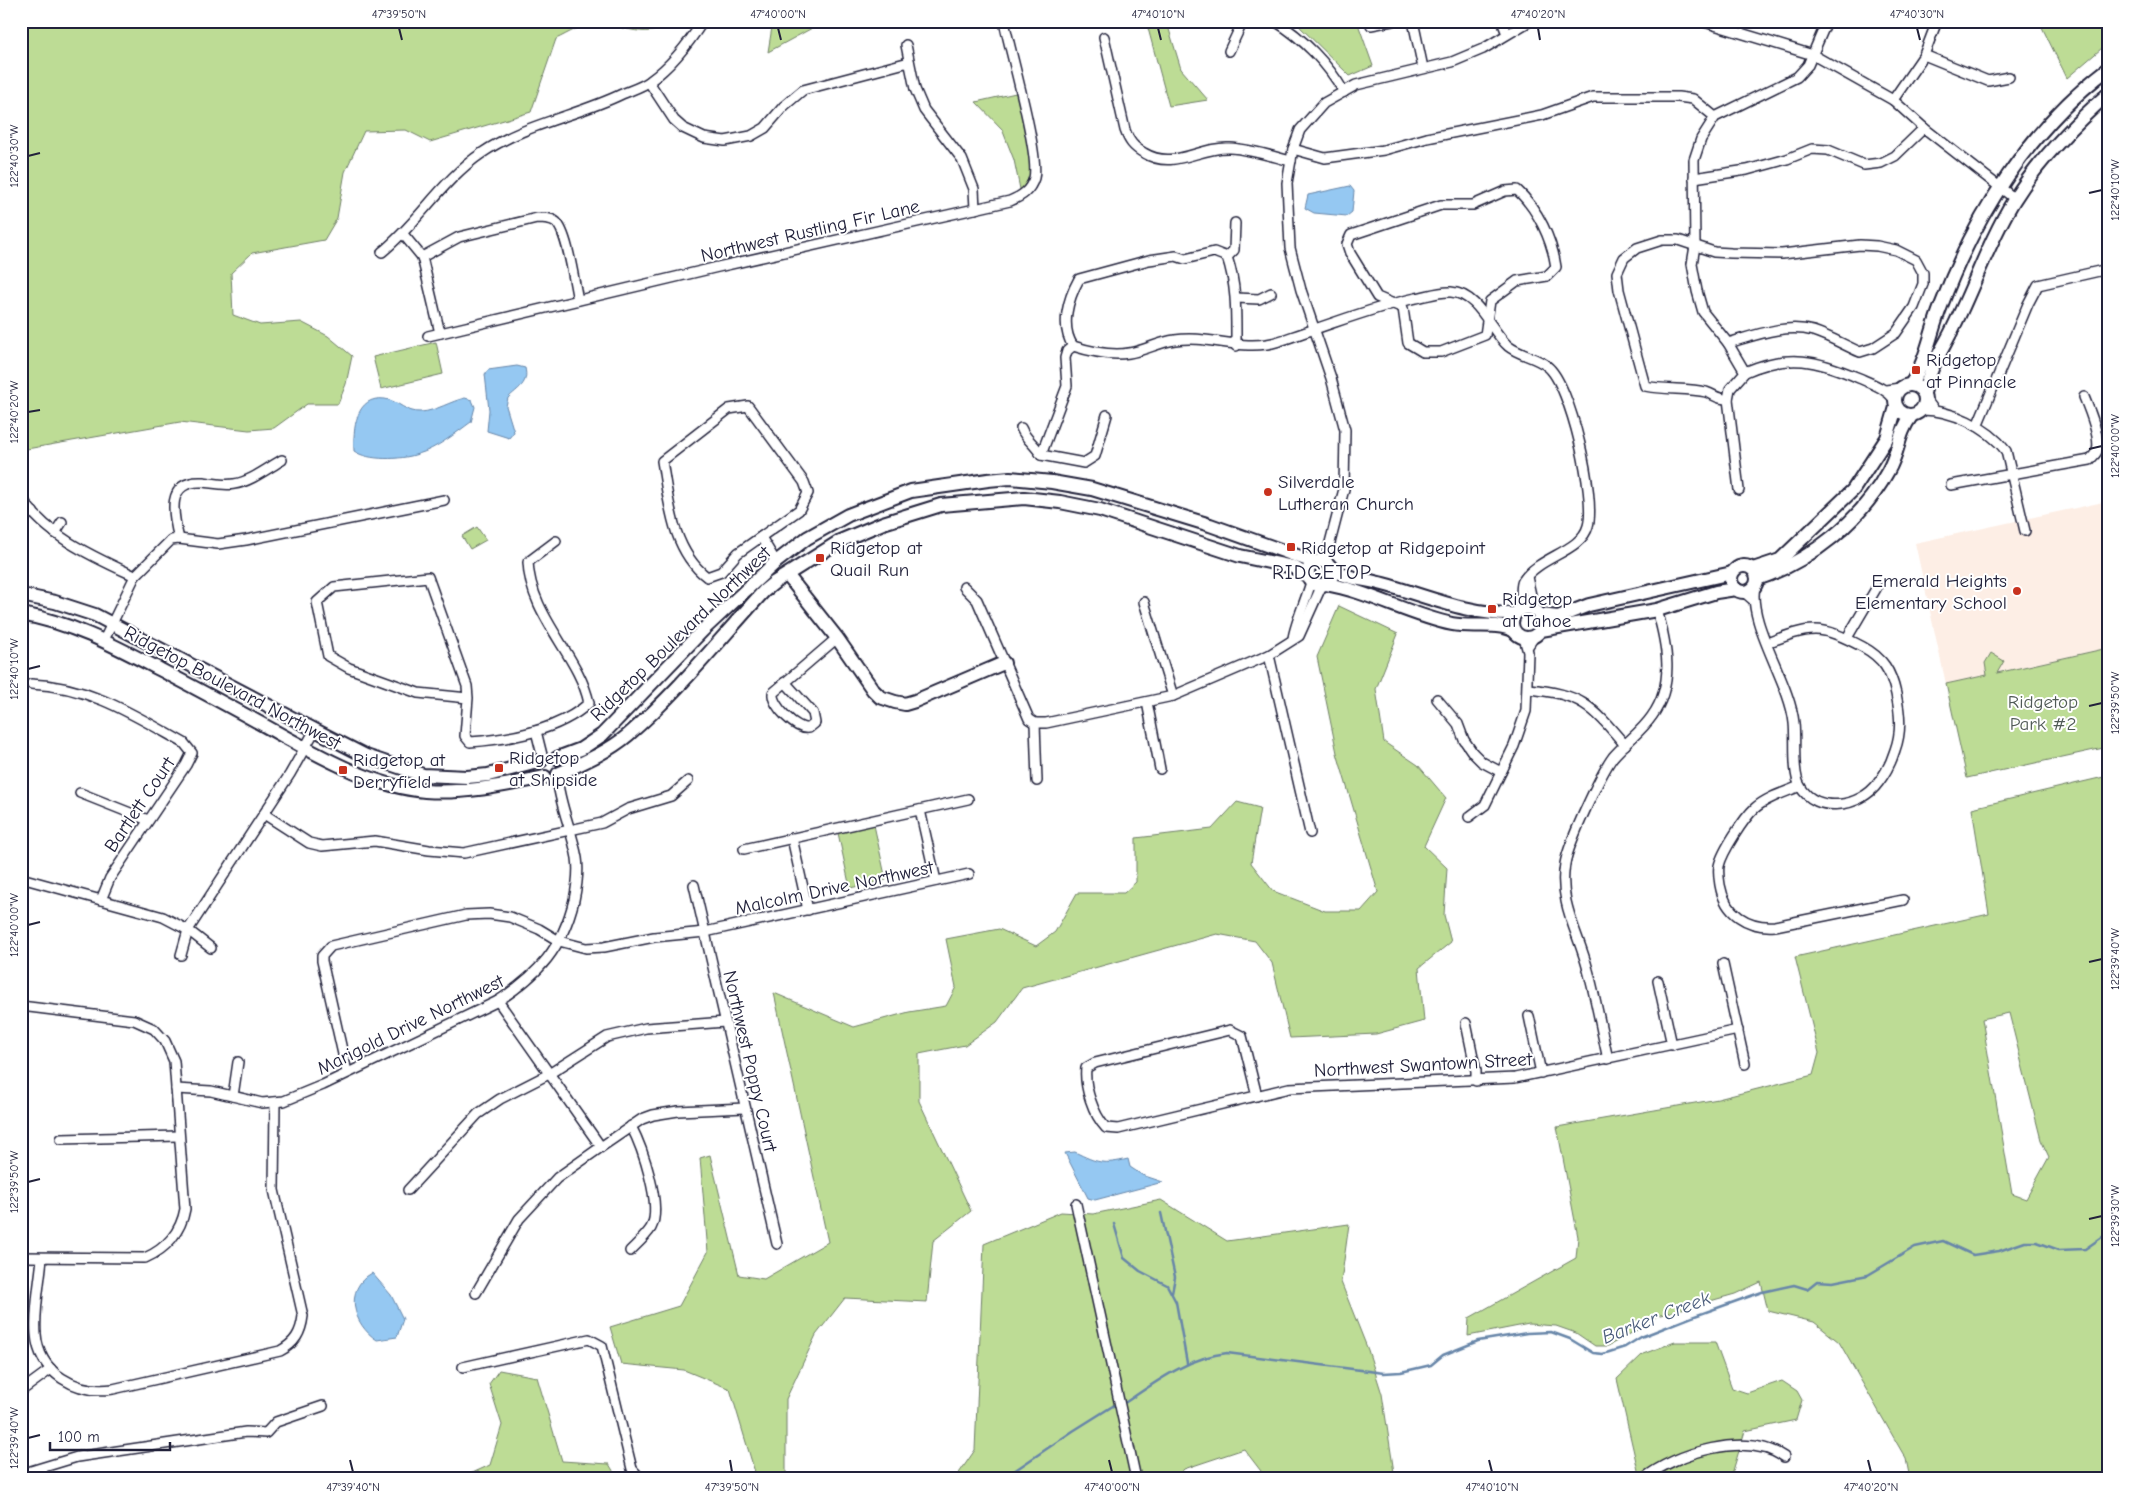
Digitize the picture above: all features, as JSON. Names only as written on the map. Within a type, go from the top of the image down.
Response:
[{"type":"main road","points":[[1750,586],[1853,490],[1887,438],[1892,399],[1906,386],[1922,365],[1940,307],[1962,258],[1999,186],[2046,125],[2089,83],[2108,68]]},
{"type":"main road","points":[[1532,638],[1542,620],[1527,612],[1512,622],[1513,630],[1532,638],[1657,610],[1716,592],[1750,586],[1788,567],[1828,541],[1873,495],[1889,470],[1902,428],[1916,413],[1924,396],[1934,359],[1954,326],[2015,200],[2065,134],[2108,94]]},
{"type":"main road","points":[[1906,386],[1921,389],[1924,396]]},
{"type":"main road","points":[[1892,399],[1903,414],[1916,413]]},
{"type":"main road","name":"Ridgetop Boulevard Northwest","points":[[21,595],[75,607],[114,624],[366,756],[423,775],[467,777],[488,775],[581,749],[602,735],[703,630],[776,562],[827,525],[876,503],[911,491],[964,482],[1010,478],[1052,482],[1092,490],[1210,525],[1323,564],[1342,575],[1382,584],[1484,614],[1527,612],[1558,617],[1589,605],[1732,573],[1743,566],[1750,586]]},
{"type":"main road","name":"Ridgetop Boulevard Northwest","points":[[21,614],[56,622],[104,640],[305,748],[377,780],[424,791],[490,788],[552,776],[602,753],[627,736],[702,661],[764,591],[810,559],[852,534],[941,505],[1024,498],[1060,502],[1100,510],[1240,556],[1292,567],[1317,582],[1342,587],[1450,624],[1470,627],[1506,627],[1513,630]]},
{"type":"main road","points":[[776,562],[774,567],[775,573],[782,578],[788,576],[880,697],[905,704],[927,697],[1004,663]]},
{"type":"main road","points":[[1323,564],[1331,578],[1317,582],[1309,566],[1323,564]]},
{"type":"main road","points":[[1732,573],[1732,582],[1750,586]]},
{"type":"main road","points":[[548,758],[561,764],[552,776],[539,768],[548,758]]},
{"type":"street","points":[[382,252],[403,234],[444,185],[461,168],[483,152],[512,136],[596,106],[649,82],[669,64],[703,21]]},
{"type":"street","name":"Northwest Rustling Fir Lane","points":[[428,336],[1010,201],[1021,196],[1031,186],[1035,171],[1034,155],[1004,21]]},
{"type":"street","points":[[1229,51],[1243,21]]},
{"type":"street","points":[[1275,21],[1331,70],[1344,92]]},
{"type":"street","points":[[1371,25],[1392,21]]},
{"type":"street","points":[[1413,21],[1423,68]]},
{"type":"street","points":[[1502,21],[1507,34]]},
{"type":"street","points":[[1323,564],[1344,489],[1345,430],[1331,378],[1301,290],[1290,248],[1287,183],[1293,149],[1300,130],[1324,103],[1356,85],[1452,62],[1483,49],[1530,21]]},
{"type":"street","points":[[1701,21],[1813,55],[1893,100],[1924,128],[2015,200]]},
{"type":"street","points":[[1745,372],[1728,343],[1703,312],[1697,291],[1692,264],[1695,246],[1694,160],[1702,139],[1715,117],[1797,77],[1808,66],[1827,21]]},
{"type":"street","points":[[1893,100],[1924,55],[1937,21]]},
{"type":"street","points":[[1104,37],[1125,130],[1135,147],[1146,154],[1166,161],[1230,148],[1291,161]]},
{"type":"street","points":[[906,45],[915,89],[924,110],[952,144],[968,171],[974,189],[975,209]]},
{"type":"street","points":[[1924,55],[1988,80],[2008,77]]},
{"type":"street","points":[[649,82],[674,120],[683,128],[704,138],[725,141],[751,136],[765,128],[788,102],[804,90],[909,62]]},
{"type":"street","points":[[1293,149],[1325,158],[1384,150],[1444,134],[1542,115],[1593,97],[1678,97],[1693,99],[1715,117]]},
{"type":"street","points":[[1694,178],[1747,170],[1787,159],[1812,148],[1828,150],[1864,165],[1881,163],[1895,156],[1924,128]]},
{"type":"street","points":[[1517,190],[1526,198],[1537,216],[1554,250],[1556,267],[1547,276],[1517,281],[1490,301],[1488,321],[1485,335],[1470,343],[1442,352],[1423,352],[1408,343],[1403,308],[1377,297],[1350,253],[1347,244],[1351,235],[1441,204],[1473,205],[1505,191],[1517,190]]},
{"type":"street","points":[[422,257],[459,237],[537,218],[550,219],[556,222],[564,236],[578,300]]},
{"type":"street","points":[[1226,257],[1234,250],[1235,223]]},
{"type":"street","points":[[403,234],[422,257],[440,333]]},
{"type":"street","points":[[1728,343],[1765,332],[1787,329],[1811,330],[1860,352],[1873,348],[1896,333],[1914,307],[1923,284],[1923,273],[1916,260],[1896,250],[1877,246],[1860,245],[1782,254],[1714,252],[1678,240],[1662,240],[1637,248],[1624,258],[1617,273],[1619,290],[1645,386],[1664,390],[1707,392],[1716,399],[1728,399]]},
{"type":"street","points":[[1226,257],[1214,252],[1185,259],[1176,256],[1148,260],[1078,279],[1068,306],[1066,321],[1069,340],[1073,346],[1088,350],[1128,353],[1176,340],[1192,339],[1236,346],[1267,344],[1393,304],[1453,292],[1475,304],[1508,346],[1548,366],[1560,381],[1572,409],[1590,499],[1588,526],[1580,541],[1534,567],[1523,582],[1527,612]]},
{"type":"street","points":[[1226,257],[1236,298],[1236,346]]},
{"type":"street","points":[[1977,426],[2028,304],[2038,285],[2108,269]]},
{"type":"street","points":[[1236,298],[1259,299],[1271,293]]},
{"type":"street","points":[[1041,455],[1067,386],[1064,358],[1067,351],[1073,346]]},
{"type":"street","points":[[1739,490],[1728,399],[1730,389],[1745,372],[1761,365],[1782,361],[1814,362],[1830,365],[1892,399]]},
{"type":"street","points":[[1924,396],[1934,410]]},
{"type":"street","points":[[1950,485],[2090,460],[2097,452],[2097,444],[2093,418],[2084,397]]},
{"type":"street","points":[[748,406],[804,482],[808,493],[799,510],[761,537],[738,553],[721,572],[707,576],[693,566],[679,540],[662,461],[729,409],[748,406]]},
{"type":"street","points":[[1916,413],[1934,410],[1977,426],[1999,442],[2006,451],[2025,531]]},
{"type":"street","points":[[1041,455],[1084,463],[1095,456],[1106,415]]},
{"type":"street","points":[[1021,428],[1025,436],[1036,446],[1041,455]]},
{"type":"street","points":[[179,539],[172,507],[176,495],[186,486],[201,482],[235,484],[282,460]]},
{"type":"street","points":[[21,496],[33,512],[55,533],[106,563],[135,576]]},
{"type":"street","points":[[104,640],[114,624],[135,576],[171,540],[179,539],[218,544],[246,540],[444,500]]},
{"type":"street","points":[[21,518],[33,512]]},
{"type":"street","points":[[55,533],[62,522]]},
{"type":"street","points":[[761,537],[776,562]]},
{"type":"street","points":[[468,698],[418,693],[349,668],[328,656],[316,602],[334,587],[428,576],[467,686],[468,698],[465,736],[470,742],[491,741],[537,733],[580,712],[589,703],[586,690],[549,627],[529,574],[528,562],[556,541]]},
{"type":"street","points":[[964,587],[977,600],[1029,719],[1035,723],[1046,723],[1173,696],[1269,655],[1293,639],[1292,632],[1317,582]]},
{"type":"street","points":[[1750,586],[1767,643],[1794,719],[1797,775],[1800,786],[1817,802],[1824,804],[1835,805],[1867,794],[1878,784],[1895,751],[1900,724],[1900,711],[1891,675],[1882,660],[1847,638],[1816,628],[1767,643]]},
{"type":"street","points":[[1847,638],[1877,587]]},
{"type":"street","points":[[1144,602],[1173,696]]},
{"type":"street","points":[[1608,1059],[1588,968],[1570,920],[1564,894],[1563,878],[1567,855],[1592,796],[1610,763],[1652,716],[1665,687],[1667,653],[1657,610]]},
{"type":"street","points":[[785,682],[813,713],[815,722],[809,728],[801,729],[775,704],[773,693],[785,682],[837,638]]},
{"type":"street","points":[[1469,817],[1485,805],[1514,746],[1526,711],[1532,638]]},
{"type":"street","points":[[1269,655],[1310,833]]},
{"type":"street","name":"Bartlett Court","points":[[31,684],[51,685],[98,697],[184,743],[192,752],[186,765],[110,878],[101,900]]},
{"type":"street","points":[[1528,689],[1557,692],[1579,699],[1601,717],[1625,744]]},
{"type":"street","points":[[1437,699],[1458,724],[1464,740],[1473,754],[1482,762],[1501,772]]},
{"type":"street","points":[[1147,702],[1160,769]]},
{"type":"street","points":[[1035,723],[1037,781]]},
{"type":"street","points":[[181,955],[188,930],[264,814],[315,730]]},
{"type":"street","points":[[537,733],[548,758]]},
{"type":"street","name":"Marigold Drive Northwest","points":[[274,1104],[323,1085],[498,1001],[536,972],[554,951],[566,925],[577,886],[577,861],[571,831],[552,776]]},
{"type":"street","points":[[264,814],[309,843],[322,846],[375,841],[429,850],[464,853],[602,823],[628,809],[671,796],[688,781]]},
{"type":"street","points":[[1800,786],[1756,806],[1726,848],[1718,868],[1721,892],[1727,905],[1736,915],[1749,924],[1764,927],[1776,926],[1903,900]]},
{"type":"street","points":[[80,793],[148,820]]},
{"type":"street","points":[[744,849],[968,799]]},
{"type":"street","points":[[920,810],[936,881]]},
{"type":"street","points":[[792,838],[808,910]]},
{"type":"street","name":"Malcolm Drive Northwest","points":[[347,1072],[322,961],[322,956],[331,946],[466,915],[489,914],[510,917],[539,929],[560,941],[586,948],[654,937],[705,932],[969,874]]},
{"type":"street","points":[[21,878],[163,917],[188,930],[210,948]]},
{"type":"street","name":"Northwest Poppy Court","points":[[694,886],[777,1244]]},
{"type":"street","points":[[1723,964],[1745,1064]]},
{"type":"street","points":[[1658,981],[1672,1045]]},
{"type":"street","points":[[498,1001],[601,1147]]},
{"type":"street","points":[[21,1006],[134,1020],[154,1029],[165,1041],[174,1061],[178,1136],[185,1210],[178,1230],[168,1243],[156,1253],[133,1259],[21,1257]]},
{"type":"street","points":[[1529,1016],[1541,1074]]},
{"type":"street","points":[[408,1190],[478,1114],[549,1074],[598,1042],[624,1032],[646,1028],[725,1022]]},
{"type":"street","points":[[1466,1023],[1476,1071],[1476,1081]]},
{"type":"street","name":"Northwest Swantown Street","points":[[1257,1096],[1242,1036],[1230,1030],[1095,1063],[1086,1068],[1085,1080],[1100,1121],[1106,1128],[1118,1129],[1257,1096],[1289,1088],[1510,1079],[1541,1074],[1738,1030]]},
{"type":"street","points":[[233,1096],[238,1062]]},
{"type":"street","points":[[42,1258],[36,1335],[40,1350],[51,1369],[74,1386],[99,1391],[280,1351],[295,1341],[301,1329],[303,1316],[274,1190],[274,1104],[211,1091],[176,1088]]},
{"type":"street","points":[[476,1293],[518,1219],[557,1178],[601,1147],[642,1119],[663,1113],[746,1108]]},
{"type":"street","points":[[630,1251],[651,1228],[655,1214],[654,1200],[640,1144],[632,1126]]},
{"type":"street","points":[[61,1139],[178,1136]]},
{"type":"street","points":[[1076,1204],[1136,1479]]},
{"type":"street","points":[[463,1367],[589,1339],[600,1343],[632,1469],[641,1479]]},
{"type":"street","points":[[21,1392],[51,1369]]},
{"type":"street","points":[[21,1474],[77,1457],[237,1433],[266,1433],[276,1422],[323,1406]]},
{"type":"street","points":[[1643,1479],[1666,1463],[1696,1451],[1721,1446],[1774,1450],[1784,1457]]},
{"type":"shaded area","name":"Emerald Heights Elementary School","points":[[2108,501],[2108,648],[1946,684],[1915,543]]},
{"type":"green space","points":[[21,21],[673,21],[664,27],[645,31],[591,23],[556,39],[531,112],[430,142],[406,130],[364,131],[345,172],[337,218],[324,240],[252,253],[231,273],[233,315],[260,325],[301,322],[328,336],[352,356],[346,384],[338,404],[307,404],[274,428],[249,430],[180,422],[21,450]]},
{"type":"green space","points":[[773,21],[825,21],[768,52]]},
{"type":"green space","points":[[1146,21],[1192,21],[1192,23],[1168,26],[1181,69],[1208,100],[1169,106]]},
{"type":"green space","points":[[1294,21],[1357,21],[1373,66],[1350,76]]},
{"type":"green space","points":[[2039,21],[2108,21],[2108,43],[2067,78]]},
{"type":"green space","points":[[1020,92],[1035,171],[1021,194],[1014,160],[1002,129],[976,102]]},
{"type":"green space","points":[[436,342],[443,374],[381,389],[373,357]]},
{"type":"green space","points":[[477,527],[486,540],[470,549],[462,536]]},
{"type":"green space","points":[[1339,606],[1398,634],[1376,689],[1384,742],[1418,765],[1446,798],[1424,846],[1447,868],[1444,915],[1451,942],[1419,968],[1424,1021],[1376,1034],[1290,1038],[1272,963],[1255,941],[1217,934],[1022,988],[997,1022],[965,1045],[919,1054],[919,1101],[971,1211],[933,1241],[927,1302],[845,1298],[816,1335],[786,1399],[786,1476],[795,1479],[757,1479],[730,1389],[684,1370],[621,1364],[610,1327],[679,1306],[708,1252],[700,1158],[710,1155],[739,1275],[764,1279],[828,1242],[774,993],[854,1027],[909,1012],[946,1006],[956,987],[946,939],[999,929],[1036,946],[1055,932],[1077,893],[1124,893],[1136,882],[1136,838],[1212,829],[1237,802],[1260,808],[1251,863],[1273,891],[1325,911],[1361,911],[1378,892],[1337,753],[1317,657]]},
{"type":"green space","name":"Ridgetop Park #2","points":[[2108,648],[2108,747],[1967,778],[1946,684],[1987,675],[1985,663],[1991,653],[2004,661],[1997,673]]},
{"type":"green space","points":[[2108,776],[2108,1479],[1910,1479],[1906,1459],[1839,1342],[1814,1322],[1768,1311],[1761,1282],[1735,1294],[1657,1316],[1639,1329],[1608,1346],[1595,1346],[1576,1333],[1556,1326],[1529,1324],[1468,1336],[1469,1318],[1576,1258],[1578,1237],[1557,1127],[1718,1099],[1813,1075],[1819,1053],[1795,957],[1989,914],[1972,808]],"holes":[[[2009,1013],[2041,1140],[2049,1157],[2026,1199],[2012,1194],[1982,1019]]]},
{"type":"green space","points":[[874,825],[886,880],[850,888],[838,833]]},
{"type":"green space","points":[[1161,1200],[1227,1241],[1349,1224],[1341,1282],[1368,1350],[1382,1394],[1395,1479],[1267,1479],[1244,1449],[1184,1469],[1175,1479],[955,1479],[975,1450],[984,1244],[1061,1212],[1093,1214]]},
{"type":"green space","points":[[1675,1342],[1715,1342],[1732,1388],[1747,1393],[1782,1381],[1797,1391],[1802,1400],[1796,1420],[1745,1431],[1732,1474],[1733,1479],[1640,1479],[1617,1379],[1643,1354]]},
{"type":"green space","points":[[499,1370],[537,1377],[562,1461],[609,1464],[618,1479],[459,1479],[490,1465],[502,1425],[489,1384]]},
{"type":"water","points":[[1350,186],[1354,191],[1352,212],[1347,216],[1314,213],[1305,208],[1308,195]]},
{"type":"water","points":[[517,366],[525,368],[526,373],[522,385],[508,398],[506,406],[514,432],[509,438],[487,431],[489,410],[485,374],[488,370]]},
{"type":"water","points":[[465,398],[472,400],[475,407],[471,422],[425,452],[411,456],[385,459],[368,457],[354,451],[355,424],[362,408],[367,402],[375,399],[385,399],[411,411],[421,412]]},
{"type":"water","points":[[1075,1152],[1089,1159],[1101,1162],[1128,1159],[1130,1167],[1142,1175],[1163,1182],[1095,1200],[1088,1198],[1065,1153]]},
{"type":"water","points":[[372,1273],[391,1295],[403,1319],[397,1337],[377,1340],[362,1325],[357,1316],[355,1297],[357,1288]]},
{"type":"waterway","points":[[1161,1213],[1175,1277],[1172,1293]]},
{"type":"waterway","points":[[1114,1224],[1124,1258],[1140,1271],[1167,1285],[1176,1302],[1187,1363]]},
{"type":"waterway","name":"Barker Creek","points":[[1126,1402],[1174,1371],[1200,1359],[1227,1353],[1384,1373],[1401,1372],[1431,1365],[1443,1355],[1478,1341],[1527,1333],[1551,1332],[1570,1339],[1593,1353],[1603,1354],[1625,1347],[1641,1337],[1692,1317],[1762,1292],[1794,1285],[1807,1289],[1817,1281],[1833,1282],[1868,1275],[1915,1247],[1943,1241],[1973,1255],[1999,1251],[2025,1242],[2037,1242],[2059,1250],[2085,1249],[2108,1233]]},
{"type":"waterway","name":"Barker Creek","points":[[999,1479],[1116,1404]]},
{"type":"place","name":"Ridgetop at Pinnacle","points":[[1916,370]]},
{"type":"place","name":"Silverdale Lutheran Church","points":[[1268,492]]},
{"type":"place","name":"Ridgetop at Ridgepoint","points":[[1291,547]]},
{"type":"place","name":"Ridgetop at Quail Run","points":[[820,558]]},
{"type":"place","name":"Emerald Heights Elementary School","points":[[2017,591]]},
{"type":"place","name":"Ridgetop at Tahoe","points":[[1492,609]]},
{"type":"place","name":"Ridgetop at Shipside","points":[[499,768]]},
{"type":"place","name":"Ridgetop at Derryfield","points":[[343,770]]},
{"type":"district","name":"RIDGETOP","points":[[1322,572]]}]
